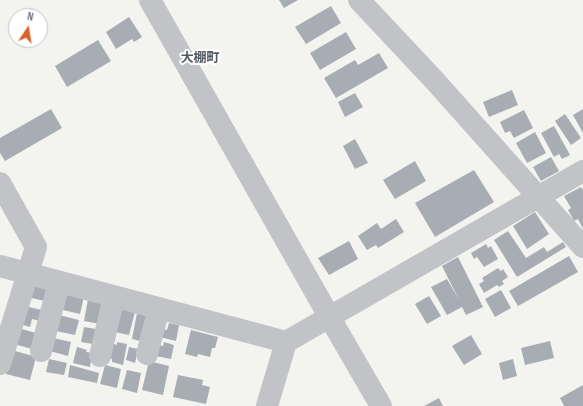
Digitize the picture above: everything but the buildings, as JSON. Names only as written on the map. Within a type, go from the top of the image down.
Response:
[{"type":"street","points":[[150,0],[381,406]]},
{"type":"street","points":[[359,0],[435,81],[583,247]]},
{"type":"street","points":[[0,266],[286,342],[330,318],[583,170]]},
{"type":"street","points":[[0,183],[36,247],[29,274],[0,364]]},
{"type":"street","points":[[41,351],[59,282]]},
{"type":"street","points":[[100,356],[114,297]]},
{"type":"street","points":[[147,354],[159,308]]},
{"type":"street","points":[[266,406],[286,342]]},
{"type":"district","name":"大棚町","points":[[200,59]]}]
